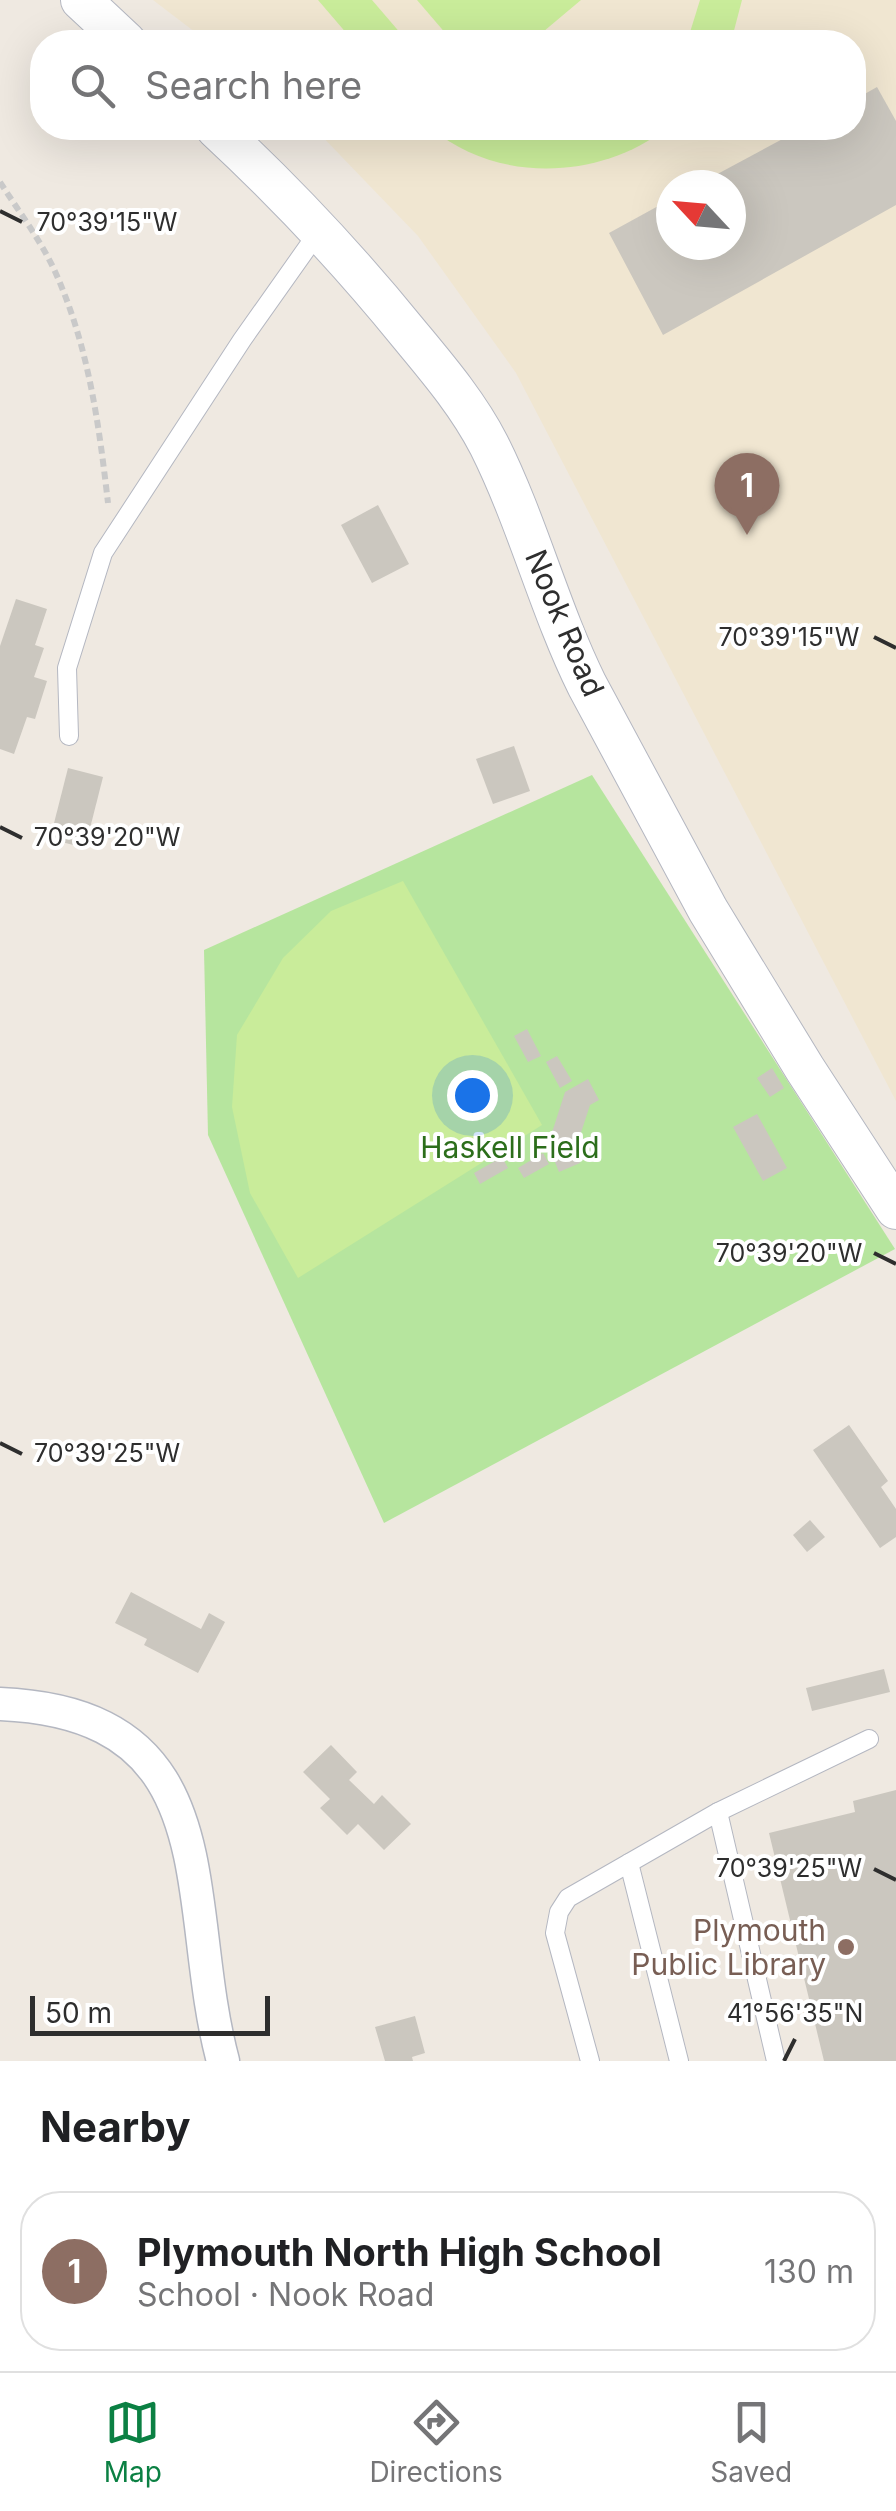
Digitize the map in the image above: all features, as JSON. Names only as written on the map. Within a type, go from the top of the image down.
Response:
[{"type":"street","points":[[82,0],[113,30]]},
{"type":"street","name":"Nook Road","points":[[228,140],[320,231],[393,314],[473,416],[517,506],[574,659],[708,910],[804,1069],[896,1209]]},
{"type":"street","points":[[0,1704],[44,1708],[87,1720],[125,1739],[156,1770],[178,1812],[191,1854],[208,1986],[224,2061]]},
{"type":"lane","points":[[69,736],[67,668],[103,553],[242,340],[320,231]]},
{"type":"lane","points":[[590,2061],[556,1933],[559,1912],[568,1898],[718,1812],[868,1739]]},
{"type":"lane","points":[[718,1812],[776,2061]]},
{"type":"lane","points":[[630,1863],[678,2061]]},
{"type":"path","points":[[0,182],[56,272],[82,344],[97,409],[112,540]]},
{"type":"shaded area","points":[[153,0],[896,0],[896,1101],[516,373],[418,236],[326,140],[866,140],[866,30],[192,30]]},
{"type":"green space","points":[[318,0],[372,0],[398,30],[344,30]]},
{"type":"green space","points":[[417,0],[581,0],[545,30],[443,30]]},
{"type":"green space","points":[[700,0],[742,0],[734,30],[691,30]]},
{"type":"green space","points":[[448,140],[648,140],[611,158],[549,168],[486,159]]},
{"type":"green space","name":"Haskell Field","points":[[592,775],[895,1249],[384,1523],[208,1135],[204,950]]},
{"type":"green space","points":[[403,881],[542,1125],[298,1278],[250,1193],[232,1107],[237,1035],[283,958],[331,911]]},
{"type":"building","points":[[877,87],[896,121],[896,205],[663,335],[609,233],[656,207],[656,260],[746,260],[746,170],[725,170],[781,140],[866,140],[866,93]]},
{"type":"building","points":[[378,505],[409,564],[372,583],[341,525]]},
{"type":"building","points":[[16,599],[47,609],[35,645],[44,648],[34,677],[47,681],[35,719],[27,717],[14,754],[0,749],[0,646]]},
{"type":"building","points":[[514,746],[530,791],[493,804],[476,759]]},
{"type":"building","points":[[68,768],[103,777],[85,848],[50,839]]},
{"type":"building","points":[[527,1029],[541,1056],[528,1062],[514,1036]]},
{"type":"building","points":[[557,1056],[572,1081],[560,1088],[546,1062]]},
{"type":"building","points":[[772,1068],[784,1088],[770,1097],[757,1078]]},
{"type":"building","points":[[588,1079],[599,1100],[590,1105],[575,1151],[580,1163],[559,1172],[548,1145],[565,1092]]},
{"type":"building","points":[[757,1114],[787,1168],[763,1181],[733,1127]]},
{"type":"building","points":[[543,1153],[549,1164],[524,1178],[518,1168]]},
{"type":"building","points":[[502,1157],[508,1168],[480,1184],[474,1173]]},
{"type":"building","points":[[849,1425],[888,1481],[881,1487],[896,1509],[896,1537],[880,1548],[813,1450]]},
{"type":"building","points":[[810,1520],[825,1537],[807,1552],[793,1535]]},
{"type":"building","points":[[131,1592],[201,1629],[209,1613],[225,1622],[198,1673],[144,1645],[147,1639],[115,1623]]},
{"type":"building","points":[[884,1669],[890,1692],[812,1711],[806,1688]]},
{"type":"building","points":[[331,1745],[357,1772],[349,1780],[374,1804],[382,1795],[411,1824],[384,1850],[358,1824],[347,1835],[320,1808],[330,1799],[303,1772]]},
{"type":"building","name":"Plymouth Public Library","points":[[896,1790],[896,2061],[824,2061],[769,1833],[855,1812],[853,1801]]},
{"type":"building","points":[[415,2016],[425,2053],[412,2057],[413,2061],[385,2061],[375,2027]]},
{"type":"place","name":"Plymouth North High School","points":[[747,535]]},
{"type":"place","name":"Plymouth Public Library","points":[[846,1947]]}]
